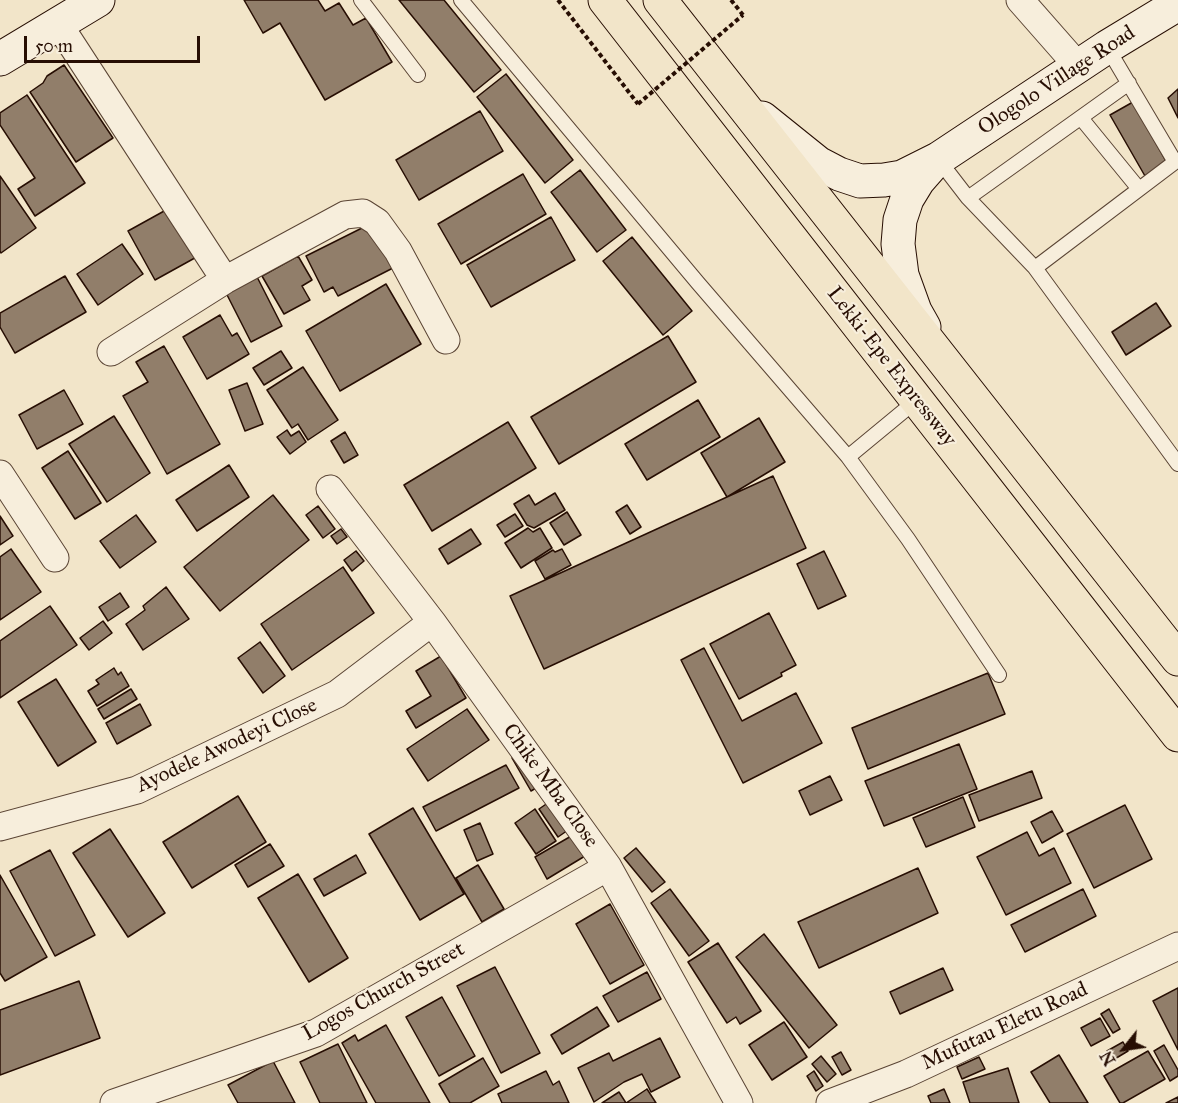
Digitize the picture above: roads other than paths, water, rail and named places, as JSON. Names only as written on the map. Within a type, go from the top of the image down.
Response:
[{"type":"highway","name":"Lekki-Epe Expressway","points":[[605,0],[1178,735]]},
{"type":"highway","points":[[660,0],[1178,659]]},
{"type":"street","points":[[0,59],[98,0]]},
{"type":"street","points":[[1020,0],[1078,66]]},
{"type":"street","name":"Ologolo Village Road","points":[[938,159],[1107,47],[1178,4]]},
{"type":"street","points":[[59,25],[225,279]]},
{"type":"street","points":[[733,94],[818,163],[839,174],[860,181],[902,177],[938,159]]},
{"type":"street","points":[[938,159],[918,181],[907,199],[900,220],[898,244],[902,275],[915,311],[941,358]]},
{"type":"street","points":[[111,352],[225,279],[345,215],[363,213],[377,222],[398,251],[446,340]]},
{"type":"street","points":[[0,474],[56,558]]},
{"type":"street","name":"Chike Mba Close","points":[[330,489],[432,622],[608,867],[739,1103]]},
{"type":"street","name":"Ayodele Awodeyi Close","points":[[0,827],[137,790],[337,694],[432,622]]},
{"type":"street","name":"Logos Church Street","points":[[114,1103],[316,1033],[608,867]]},
{"type":"street","name":"Mufutau Eletu Road","points":[[830,1103],[906,1074],[1178,946]]},
{"type":"lane","points":[[362,0],[417,75]]},
{"type":"lane","points":[[461,0],[690,274],[848,457],[908,539],[999,675]]},
{"type":"lane","points":[[1035,268],[1175,162],[1107,47]]},
{"type":"lane","points":[[968,198],[1129,83]]},
{"type":"lane","points":[[1081,118],[1139,189]]},
{"type":"lane","points":[[938,159],[968,198],[1035,268],[1178,464]]},
{"type":"lane","points":[[848,457],[917,400]]}]
